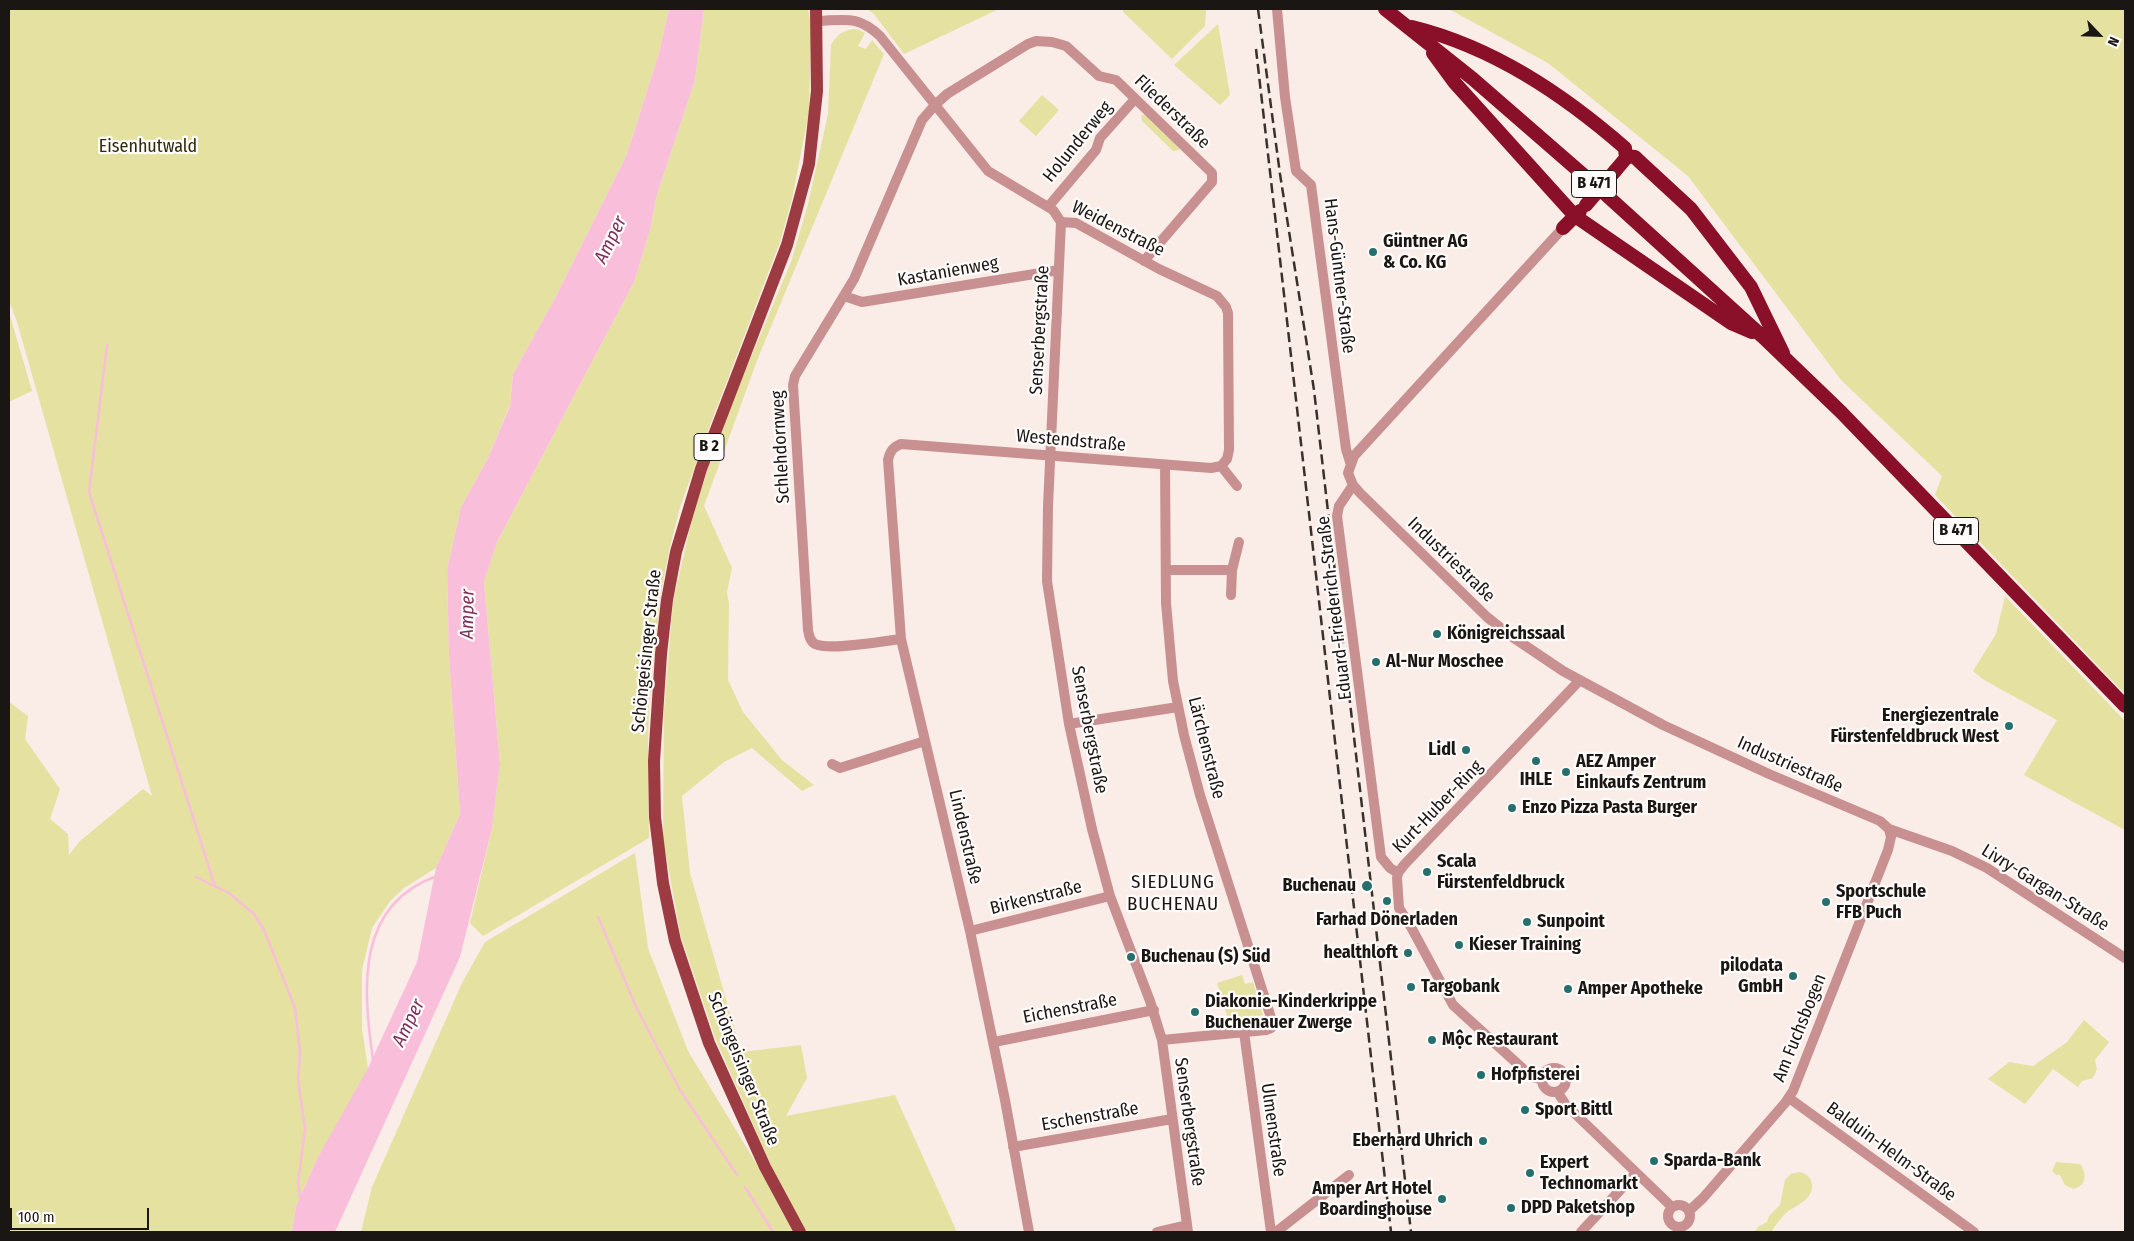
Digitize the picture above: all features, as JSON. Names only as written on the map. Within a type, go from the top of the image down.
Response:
[{"type":"highway","name":"B 471","points":[[1385,9],[1421,36],[1603,192],[1763,337],[1848,419],[2125,706]]},
{"type":"highway","points":[[1407,26],[1440,34],[1505,62],[1539,82],[1593,120],[1625,148],[1626,156],[1615,171],[1563,228]]},
{"type":"highway","points":[[1421,36],[1456,83],[1575,216],[1731,322],[1763,337]]},
{"type":"highway","points":[[1626,156],[1639,161],[1691,209],[1751,287],[1785,358]]},
{"type":"main road","name":"Schöngeisinger Straße","points":[[800,1232],[765,1167],[709,1044],[675,941],[663,883],[655,818],[654,761],[661,654],[667,600],[676,552],[689,505],[787,245],[800,200],[814,129],[817,91],[817,15]]},
{"type":"street","name":"Hans-Güntner-Straße","points":[[1277,9],[1296,171],[1311,185],[1331,344],[1346,449],[1350,462]]},
{"type":"street","name":"Weidenstraße","points":[[817,15],[850,19],[869,25],[880,36],[988,171],[1048,207],[1058,214],[1061,222],[1076,223],[1144,261],[1217,296],[1226,307],[1228,313],[1229,450],[1227,459],[1221,466]]},
{"type":"street","name":"Fliederstraße","points":[[936,105],[947,94],[1028,44],[1044,41],[1066,46],[1099,76],[1116,80],[1212,173],[1212,182],[1144,261]]},
{"type":"street","name":"Holunderweg","points":[[1048,207],[1096,150],[1100,138],[1135,99]]},
{"type":"street","name":"Schlehdornweg","points":[[901,639],[823,646],[812,642],[808,630],[793,385],[795,376],[857,272],[922,120],[936,105]]},
{"type":"street","name":"Senserbergstraße","points":[[1061,222],[1050,456],[1047,580],[1069,724],[1087,807],[1110,896],[1154,1010],[1162,1040],[1188,1229]]},
{"type":"street","points":[[1353,485],[1348,473],[1350,462],[1361,448],[1563,228]]},
{"type":"street","name":"Kastanienweg","points":[[844,296],[862,302],[1059,270]]},
{"type":"street","name":"Westendstraße","points":[[893,449],[901,444],[1165,465],[1211,468],[1221,466]]},
{"type":"street","name":"Lindenstraße","points":[[893,449],[888,460],[901,639],[970,931],[994,1042],[1029,1232]]},
{"type":"street","name":"Lärchenstraße","points":[[1165,465],[1166,570],[1170,652],[1178,707],[1200,795],[1272,1019],[1271,1028],[1244,1032]]},
{"type":"street","points":[[1221,466],[1237,486]]},
{"type":"street","name":"Industriestraße","points":[[1353,485],[1391,525],[1498,627],[1579,681],[1670,728],[1788,783],[1880,821],[1889,829]]},
{"type":"street","name":"Eduard-Friederich-Straße","points":[[1353,485],[1339,506],[1337,516],[1381,858],[1390,868],[1398,872]]},
{"type":"street","points":[[1231,595],[1232,570],[1239,542]]},
{"type":"street","points":[[1166,570],[1232,570]]},
{"type":"street","name":"Kurt-Huber-Ring","points":[[1541,1079],[1532,1077],[1453,1006],[1408,921],[1399,908],[1398,872],[1579,681]]},
{"type":"street","points":[[1069,724],[1178,707]]},
{"type":"street","points":[[832,764],[840,768],[926,741]]},
{"type":"street","name":"Livry-Gargan-Straße","points":[[1889,829],[1952,851],[1988,868],[2125,958]]},
{"type":"street","name":"Am Fuchsbogen","points":[[1688,1210],[1703,1198],[1789,1098],[1810,1050],[1888,850],[1891,837],[1889,829]]},
{"type":"street","name":"Birkenstraße","points":[[970,931],[1110,896]]},
{"type":"street","name":"Eichenstraße","points":[[994,1042],[1154,1010]]},
{"type":"street","points":[[1162,1040],[1244,1032]]},
{"type":"street","name":"Ulmenstraße","points":[[1244,1032],[1271,1232]]},
{"type":"street","points":[[1551,1068],[1570,1074],[1559,1091],[1546,1090],[1542,1085],[1541,1079],[1545,1071],[1551,1068]]},
{"type":"street","points":[[1559,1091],[1566,1105],[1672,1207]]},
{"type":"street","name":"Balduin-Helm-Straße","points":[[1789,1098],[1974,1232]]},
{"type":"street","name":"Eschenstraße","points":[[1013,1148],[1172,1119]]},
{"type":"street","points":[[1581,1232],[1636,1173]]},
{"type":"street","points":[[1276,1232],[1349,1176]]},
{"type":"street","points":[[1679,1205],[1688,1210],[1690,1217],[1686,1223],[1672,1229],[1668,1217],[1672,1207],[1679,1205]]},
{"type":"street","points":[[1157,1232],[1188,1229]]},
{"type":"green space","name":"Eisenhutwald","points":[[9,9],[669,9],[659,53],[627,154],[554,300],[513,374],[510,405],[488,458],[461,507],[447,570],[449,656],[460,814],[436,868],[404,888],[390,901],[372,928],[362,970],[362,1029],[368,1068],[359,1088],[318,1157],[296,1206],[292,1232],[9,1232],[9,702],[28,716],[25,739],[60,789],[50,819],[68,834],[69,855],[80,841],[143,789],[152,796],[17,322],[9,301]]},
{"type":"green space","points":[[704,9],[808,9],[811,26],[809,112],[792,199],[780,242],[680,507],[669,551],[661,593],[649,707],[649,838],[483,936],[470,923],[492,828],[500,764],[484,582],[497,542],[634,282],[650,230],[657,194],[695,80]]},
{"type":"green space","points":[[867,9],[999,9],[904,54],[874,14]]},
{"type":"green space","points":[[1123,9],[1204,9],[1206,11],[1205,26],[1172,59],[1123,12]]},
{"type":"green space","points":[[1449,9],[2125,9],[2125,694],[1935,495],[1942,476],[1841,380],[1688,176],[1548,63]]},
{"type":"green space","points":[[1218,24],[1230,95],[1220,105],[1174,65]]},
{"type":"green space","points":[[853,29],[865,33],[858,46],[866,49],[872,40],[884,54],[758,358],[704,506],[732,568],[727,592],[729,604],[728,680],[743,712],[782,760],[814,785],[802,791],[752,748],[724,762],[682,796],[690,873],[741,1052],[801,1045],[807,1078],[786,1116],[895,1095],[957,1232],[806,1232],[774,1172],[716,1040],[681,937],[663,839],[664,710],[673,602],[694,510],[727,414],[791,262],[808,204],[828,114],[831,45],[840,34]]},
{"type":"green space","points":[[1042,95],[1059,110],[1036,136],[1019,121]]},
{"type":"green space","points":[[1146,113],[1180,148],[1179,150],[1173,151],[1142,121],[1141,116]]},
{"type":"green space","points":[[9,312],[32,391],[9,402]]},
{"type":"green space","points":[[2005,596],[2125,721],[2125,830],[2024,775],[2057,720],[1984,680],[1973,671],[1996,634]]},
{"type":"green space","points":[[635,853],[648,948],[688,1051],[762,1173],[793,1232],[361,1232],[372,1187],[462,983],[485,942]]},
{"type":"green space","points":[[1242,975],[1245,984],[1253,982],[1263,1015],[1229,1022],[1217,983]]},
{"type":"green space","points":[[2084,1020],[2109,1042],[2095,1060],[2097,1069],[2093,1078],[2082,1081],[2078,1087],[2053,1069],[2025,1104],[1988,1079],[2009,1062],[2033,1066],[2067,1042]]},
{"type":"green space","points":[[2056,1162],[2080,1164],[2085,1175],[2081,1185],[2073,1189],[2065,1185],[2060,1175],[2056,1175],[2052,1171]]},
{"type":"green space","points":[[1799,1172],[1809,1177],[1812,1187],[1811,1192],[1800,1204],[1786,1213],[1771,1232],[1755,1232],[1758,1227],[1767,1222],[1769,1216],[1780,1205],[1785,1180],[1791,1174]]},
{"type":"water","name":"Amper","points":[[669,9],[704,9],[695,80],[657,194],[650,230],[634,282],[497,542],[484,582],[500,764],[492,828],[460,957],[335,1232],[292,1232],[296,1206],[318,1157],[368,1068],[417,962],[436,868],[460,814],[449,656],[447,570],[461,507],[488,458],[510,406],[513,374],[554,300],[627,154],[659,53]]},
{"type":"waterway","points":[[107,345],[89,492],[215,886]]},
{"type":"waterway","points":[[373,1060],[367,1005],[367,978],[370,952],[378,928],[391,907],[410,889],[437,876]]},
{"type":"waterway","points":[[196,877],[229,893],[254,914],[264,930],[295,1008],[300,1052],[298,1079],[305,1129],[298,1183],[300,1198]]},
{"type":"waterway","points":[[598,917],[637,1009],[680,1090],[737,1175]]},
{"type":"waterway","points":[[745,1187],[773,1232]]},
{"type":"railway","points":[[1258,9],[1280,174],[1314,390],[1411,1232]]},
{"type":"railway","points":[[1256,49],[1391,1232]]},
{"type":"place","name":"Güntner AG & Co. KG","points":[[1373,252]]},
{"type":"place","name":"Königreichssaal","points":[[1437,634]]},
{"type":"place","name":"Al-Nur Moschee","points":[[1376,662]]},
{"type":"place","name":"Energiezentrale Fürstenfeldbruck West","points":[[2009,726]]},
{"type":"place","name":"Lidl","points":[[1466,750]]},
{"type":"place","name":"IHLE","points":[[1536,761]]},
{"type":"place","name":"AEZ Amper Einkaufs Zentrum","points":[[1566,772]]},
{"type":"place","name":"Enzo Pizza Pasta Burger","points":[[1512,808]]},
{"type":"place","name":"Scala Fürstenfeldbruck","points":[[1427,872]]},
{"type":"place","name":"Buchenau","points":[[1367,886]]},
{"type":"place","name":"Farhad Dönerladen","points":[[1387,901]]},
{"type":"place","name":"Sportschule FFB Puch","points":[[1826,902]]},
{"type":"place","name":"Sunpoint","points":[[1527,922]]},
{"type":"place","name":"Kieser Training","points":[[1459,945]]},
{"type":"place","name":"healthloft","points":[[1408,953]]},
{"type":"place","name":"Buchenau (S) Süd","points":[[1131,957]]},
{"type":"place","name":"pilodata GmbH","points":[[1793,976]]},
{"type":"place","name":"Targobank","points":[[1411,987]]},
{"type":"place","name":"Amper Apotheke","points":[[1568,989]]},
{"type":"place","name":"Diakonie-Kinderkrippe Buchenauer Zwerge","points":[[1195,1012]]},
{"type":"place","name":"Mộc Restaurant","points":[[1432,1040]]},
{"type":"place","name":"Hofpfisterei","points":[[1481,1075]]},
{"type":"place","name":"Sport Bittl","points":[[1525,1110]]},
{"type":"place","name":"Eberhard Uhrich","points":[[1483,1141]]},
{"type":"place","name":"Sparda-Bank","points":[[1654,1161]]},
{"type":"place","name":"Expert Technomarkt","points":[[1530,1173]]},
{"type":"place","name":"Amper Art Hotel Boardinghouse","points":[[1442,1199]]},
{"type":"place","name":"DPD Paketshop","points":[[1511,1208]]},
{"type":"district","name":"SIEDLUNG BUCHENAU","points":[[1173,894]]}]
